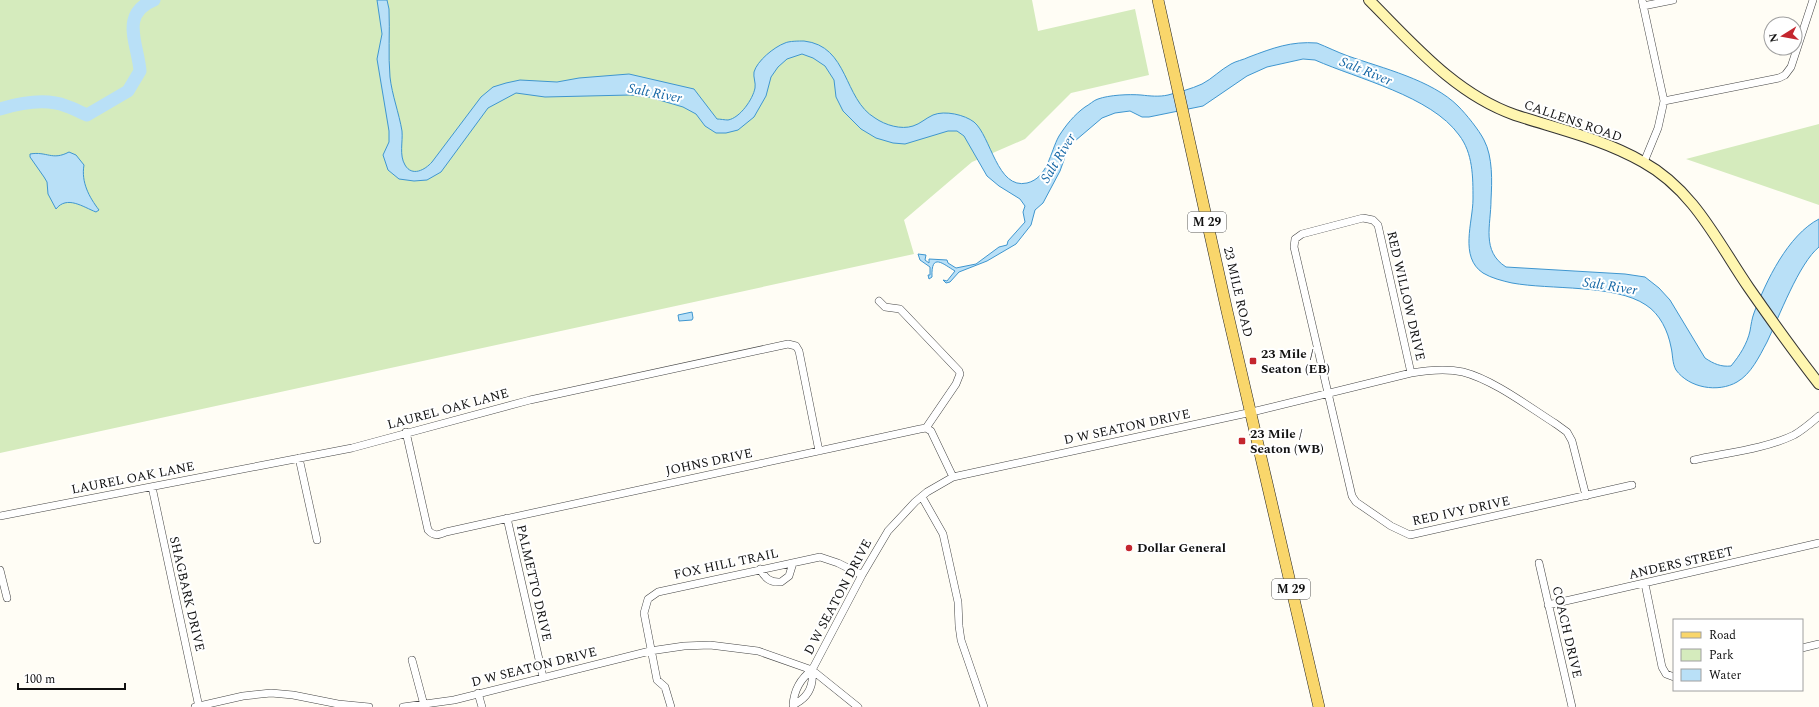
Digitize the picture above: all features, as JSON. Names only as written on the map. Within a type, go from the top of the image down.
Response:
[{"type":"main road","name":"23 MILE ROAD","points":[[1158,0],[1319,707]]},
{"type":"street","name":"CALLENS ROAD","points":[[1369,0],[1442,72],[1456,84],[1481,100],[1515,116],[1612,146],[1644,162],[1671,182],[1693,203],[1710,226],[1749,287],[1819,384]]},
{"type":"street","points":[[1644,162],[1658,128],[1664,101],[1643,3],[1672,0]]},
{"type":"street","points":[[1664,101],[1779,78],[1785,75],[1792,63],[1813,0]]},
{"type":"street","name":"RED WILLOW DRIVE","points":[[1329,393],[1294,247],[1295,239],[1302,234],[1363,218],[1373,220],[1378,225],[1411,373]]},
{"type":"street","points":[[879,301],[885,307],[900,310],[959,371],[960,374],[956,384],[926,428],[931,431],[953,477]]},
{"type":"street","name":"LAUREL OAK LANE","points":[[0,516],[352,448],[406,432],[530,400],[791,344],[796,346],[800,356],[819,451]]},
{"type":"street","name":"D W SEATON DRIVE","points":[[403,707],[454,700],[650,651],[695,646],[734,647],[758,651],[812,670],[862,575],[888,531],[906,511],[922,497],[953,477],[1252,412],[1411,373],[1431,370],[1447,370],[1481,377],[1556,424],[1567,432],[1572,440],[1586,496]]},
{"type":"street","name":"RED IVY DRIVE","points":[[1329,393],[1352,496],[1356,502],[1391,526],[1410,535],[1632,485]]},
{"type":"street","points":[[1694,460],[1783,439],[1800,431],[1819,416]]},
{"type":"street","name":"JOHNS DRIVE","points":[[406,432],[428,530],[434,535],[926,428]]},
{"type":"street","points":[[299,458],[317,540]]},
{"type":"street","name":"SHAGBARK DRIVE","points":[[152,487],[198,707]]},
{"type":"street","points":[[922,497],[943,534],[958,602],[961,640],[984,707]]},
{"type":"street","name":"PALMETTO DRIVE","points":[[507,518],[543,677]]},
{"type":"street","name":"ANDERS STREET","points":[[1548,605],[1819,544]]},
{"type":"street","name":"FOX HILL TRAIL","points":[[650,651],[644,613],[646,603],[654,593],[760,569],[823,558],[838,563],[862,575]]},
{"type":"street","points":[[760,569],[765,578],[770,581],[781,582],[789,576],[793,563]]},
{"type":"street","name":"COACH DRIVE","points":[[1539,563],[1572,707]]},
{"type":"street","points":[[0,570],[7,598]]},
{"type":"street","points":[[1644,584],[1662,667],[1666,674],[1673,677]]},
{"type":"street","points":[[1803,648],[1819,644]]},
{"type":"street","points":[[650,651],[657,680],[665,687],[671,707]]},
{"type":"street","points":[[412,660],[424,705]]},
{"type":"street","points":[[792,706],[794,695],[803,676],[812,670]]},
{"type":"street","points":[[792,706],[803,700],[813,682],[812,670]]},
{"type":"street","points":[[812,670],[858,707]]},
{"type":"street","points":[[198,707],[243,696],[271,693],[293,695],[338,704],[369,707]]},
{"type":"street","points":[[478,693],[482,707]]},
{"type":"green space","points":[[0,0],[1032,0],[1038,31],[1135,9],[1149,75],[1071,93],[1025,139],[972,162],[904,220],[914,254],[0,453]]},
{"type":"green space","points":[[1819,124],[1819,205],[1686,159]]},
{"type":"water","points":[[377,0],[387,0],[389,9],[390,77],[402,131],[402,157],[405,165],[411,171],[422,170],[432,162],[481,97],[493,87],[520,80],[557,82],[579,78],[629,74],[694,89],[717,119],[728,120],[737,116],[752,97],[755,86],[754,72],[762,59],[771,51],[785,43],[791,41],[804,41],[819,45],[830,52],[838,63],[857,99],[875,118],[888,125],[898,127],[916,125],[930,116],[943,113],[955,114],[970,119],[980,129],[996,160],[1008,178],[1017,183],[1027,183],[1040,176],[1048,164],[1059,136],[1070,120],[1081,110],[1096,100],[1119,95],[1168,95],[1202,84],[1227,66],[1266,51],[1290,44],[1317,43],[1348,56],[1391,70],[1435,89],[1458,106],[1476,127],[1482,136],[1489,154],[1492,178],[1489,237],[1493,253],[1498,261],[1506,267],[1625,274],[1645,277],[1659,288],[1670,300],[1705,358],[1715,363],[1724,366],[1731,366],[1737,358],[1747,340],[1753,315],[1759,300],[1779,260],[1797,236],[1819,219],[1819,247],[1804,265],[1797,277],[1767,342],[1754,365],[1742,379],[1721,387],[1713,388],[1696,385],[1688,381],[1676,370],[1673,362],[1670,341],[1663,323],[1651,309],[1633,298],[1600,291],[1512,283],[1493,278],[1483,273],[1471,258],[1469,249],[1473,199],[1472,174],[1470,157],[1464,142],[1459,135],[1447,121],[1412,99],[1393,90],[1315,60],[1303,59],[1267,67],[1247,76],[1203,106],[1149,117],[1142,117],[1130,111],[1115,113],[1102,118],[1069,146],[1060,171],[1043,203],[1035,210],[1031,225],[1016,244],[987,261],[959,272],[950,282],[946,283],[943,280],[947,281],[955,271],[942,263],[936,262],[933,265],[932,277],[929,279],[928,275],[930,275],[930,267],[920,260],[918,254],[926,255],[925,260],[929,263],[929,259],[947,260],[948,263],[956,268],[976,264],[999,247],[1007,245],[1008,241],[1025,222],[1023,212],[1025,206],[1020,199],[999,186],[987,176],[964,136],[957,131],[948,131],[905,144],[893,143],[876,138],[861,129],[843,111],[836,97],[834,80],[825,66],[813,58],[802,54],[787,59],[778,67],[771,77],[766,96],[754,117],[738,130],[726,133],[716,133],[705,126],[696,114],[683,107],[649,97],[630,95],[545,97],[516,93],[488,108],[441,172],[427,180],[414,181],[399,179],[388,170],[383,155],[389,142],[389,131],[377,59],[382,34]]},
{"type":"water","points":[[69,152],[76,155],[84,165],[83,171],[85,183],[89,195],[99,210],[96,212],[70,202],[60,205],[56,209],[48,194],[47,182],[30,157],[30,154],[36,153],[58,156]]},
{"type":"water","points":[[692,312],[692,320],[679,321],[678,315]]},
{"type":"waterway","name":"Salt River","points":[[0,109],[24,103],[50,102],[69,107],[87,115],[128,91],[140,71],[134,40],[134,21],[137,13],[143,6],[154,0]]},
{"type":"place","name":"23 Mile / Seaton (EB)","points":[[1253,361]]},
{"type":"place","name":"23 Mile / Seaton (WB)","points":[[1242,441]]},
{"type":"place","name":"Dollar General","points":[[1129,548]]}]
